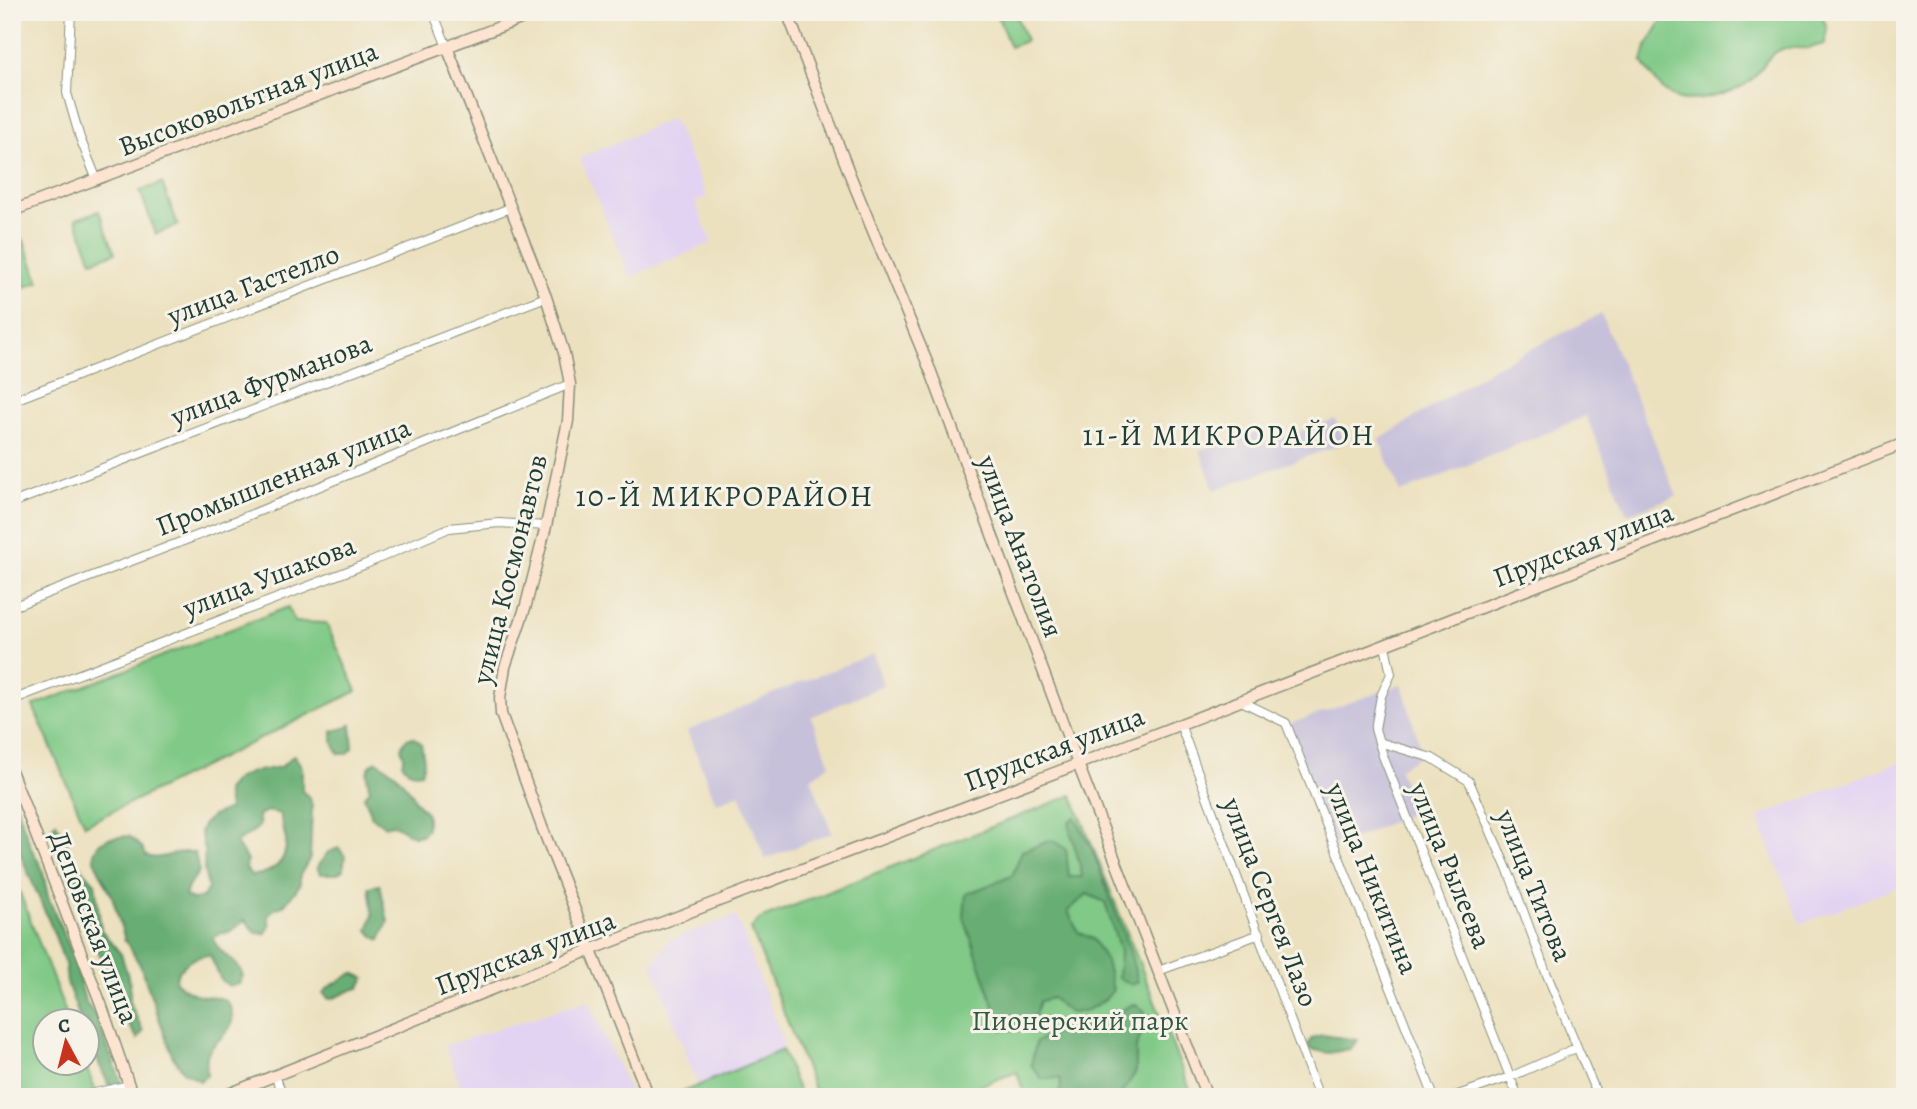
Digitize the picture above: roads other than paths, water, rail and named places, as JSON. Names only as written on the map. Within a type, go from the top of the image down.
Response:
[{"type":"street","points":[[71,12],[66,93],[97,180]]},
{"type":"street","points":[[433,12],[446,47]]},
{"type":"street","name":"Высоковольтная улица","points":[[12,211],[539,12]]},
{"type":"street","name":"улица Анатолия","points":[[787,12],[850,176],[931,372],[1207,1097]]},
{"type":"street","name":"улица Космонавтов","points":[[446,47],[546,296],[564,353],[570,384],[568,421],[546,526],[526,604],[505,667],[499,705],[507,736],[649,1097]]},
{"type":"street","name":"улица Гастелло","points":[[12,401],[510,208]]},
{"type":"street","name":"улица Фурманова","points":[[12,503],[546,296]]},
{"type":"street","name":"Промышленная улица","points":[[12,607],[235,521],[570,384]]},
{"type":"street","name":"Прудская улица","points":[[221,1097],[590,950],[1385,646],[1905,443]]},
{"type":"street","name":"улица Ушакова","points":[[12,700],[366,564],[449,528],[499,523],[546,526]]},
{"type":"street","name":"улица Рылеева","points":[[1385,646],[1391,674],[1381,696],[1375,729],[1518,1097]]},
{"type":"street","name":"улица Никитина","points":[[1241,701],[1286,723],[1434,1097]]},
{"type":"street","name":"улица Сергея Лазо","points":[[1180,724],[1319,1097]]},
{"type":"street","name":"улица Титова","points":[[1379,742],[1432,758],[1469,781],[1511,878],[1576,1048],[1598,1097]]},
{"type":"street","name":"Деповская улица","points":[[12,773],[101,1004],[133,1097]]},
{"type":"street","points":[[1158,971],[1259,934]]},
{"type":"street","points":[[1452,1097],[1510,1077],[1576,1048]]},
{"type":"street","points":[[275,1075],[284,1097]]},
{"type":"street","points":[[78,1097],[129,1085]]},
{"type":"district","name":"11-Й МИКРОРАЙОН","points":[[1229,435]]},
{"type":"district","name":"10-Й МИКРОРАЙОН","points":[[725,496]]},
{"type":"park label","name":"Пионерский парк","points":[[1080,1020]]}]
